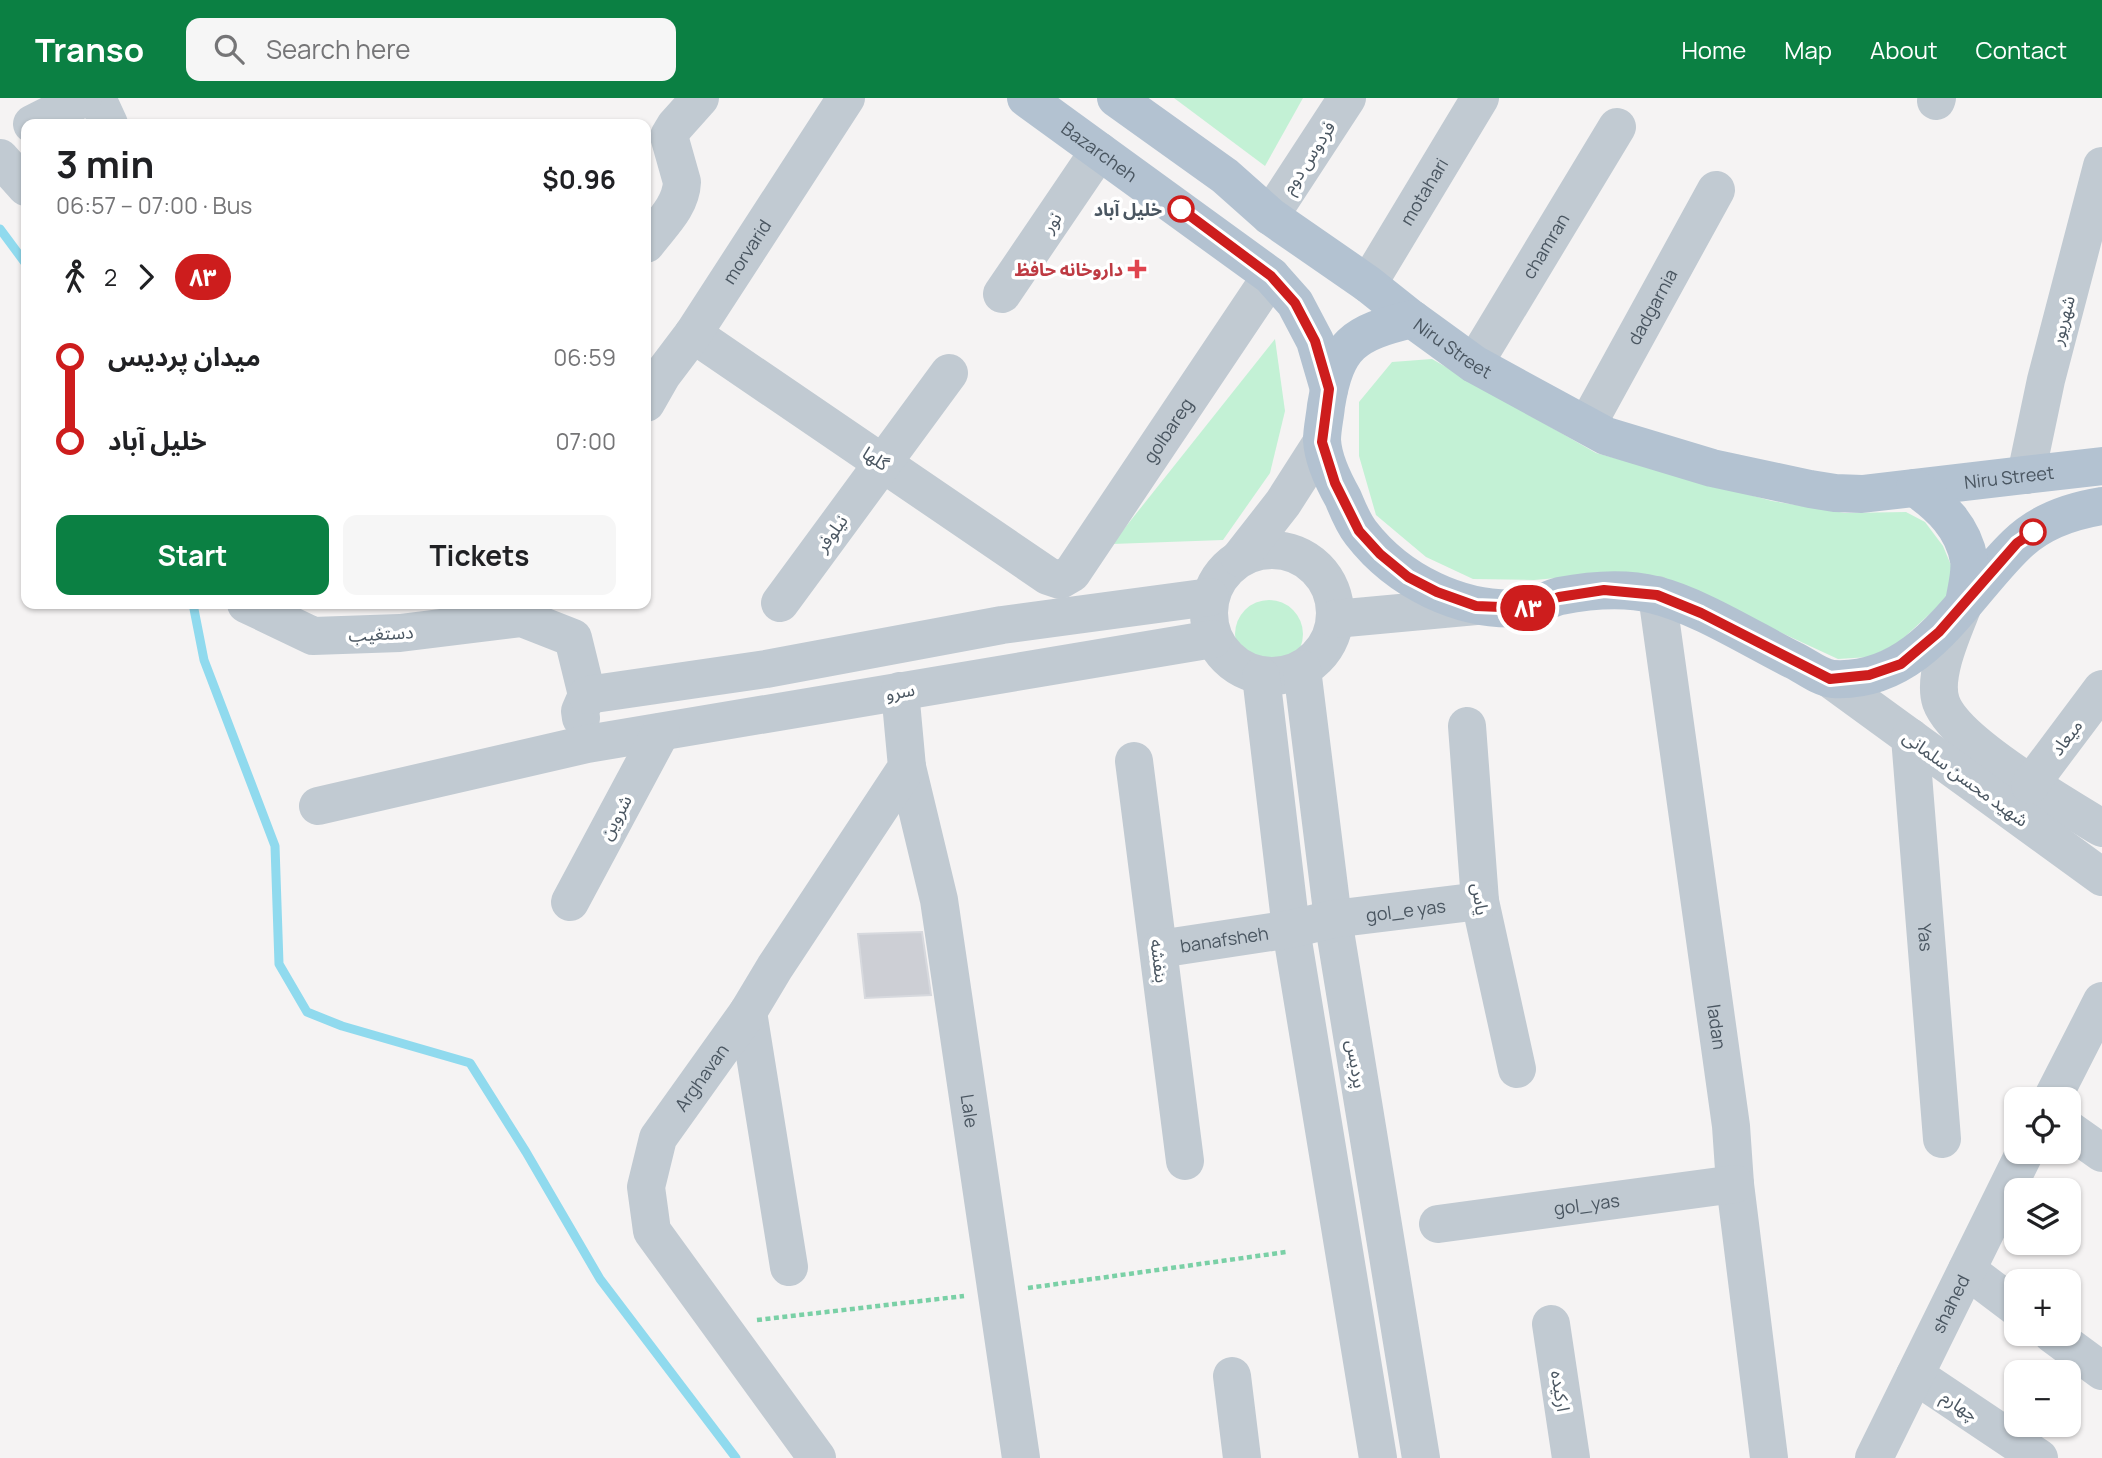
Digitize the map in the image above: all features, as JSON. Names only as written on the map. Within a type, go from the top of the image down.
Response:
[{"type":"main road","name":"Bazarcheh","points":[[1026,98],[1271,276],[1295,303],[1315,341],[1329,389]]},
{"type":"main road","points":[[1116,98],[1225,176],[1270,216],[1368,284],[1412,319]]},
{"type":"main road","name":"Niru Street","points":[[1830,679],[1701,613],[1657,595],[1604,590],[1559,597],[1526,608],[1476,606],[1437,592],[1408,577],[1380,554],[1359,531],[1335,483],[1322,442],[1329,389],[1335,368],[1350,344],[1375,328],[1412,319],[1474,364],[1613,439],[1712,468],[1810,489],[1862,494],[2102,466]]},
{"type":"main road","points":[[1915,488],[1939,505],[1959,529],[1970,562],[1964,603]]},
{"type":"main road","points":[[1830,679],[1869,675],[1901,664],[1939,632],[2017,543],[2049,521],[2102,506]]},
{"type":"street","points":[[42,119],[83,98]]},
{"type":"street","points":[[97,98],[107,119]]},
{"type":"street","points":[[651,238],[678,203],[681,190],[682,182],[669,136],[700,98]]},
{"type":"street","name":"morvarid","points":[[651,381],[692,334],[846,98]]},
{"type":"street","name":"فردوس دوم","points":[[1270,216],[1347,98]]},
{"type":"street","name":"motahari","points":[[1368,284],[1480,98]]},
{"type":"street","name":"chamran","points":[[1474,364],[1617,127]]},
{"type":"street","points":[[0,141],[21,130]]},
{"type":"street","name":"نور","points":[[1002,294],[1099,151]]},
{"type":"street","points":[[0,158],[21,181]]},
{"type":"street","name":"شهریور","points":[[2026,475],[2046,380],[2101,173]]},
{"type":"street","name":"dadgarnia","points":[[1587,425],[1716,190]]},
{"type":"street","name":"golbareg","points":[[1060,580],[1072,573],[1271,276]]},
{"type":"street","name":"گلها","points":[[692,334],[1048,576],[1060,580]]},
{"type":"street","name":"نیلوفر","points":[[780,603],[950,373]]},
{"type":"street","points":[[1240,558],[1283,503],[1322,442]]},
{"type":"street","points":[[1272,549],[1293,553],[1311,562],[1325,578],[1334,598],[1335,619],[1330,639],[1318,656],[1302,669],[1282,676],[1261,676],[1241,669],[1224,656],[1213,639],[1208,618],[1210,597],[1218,578],[1240,558],[1251,552],[1272,549]]},
{"type":"street","name":"ladan","points":[[1657,595],[1731,1126],[1735,1184],[1769,1458]]},
{"type":"street","points":[[587,695],[766,669],[1002,625],[1210,597]]},
{"type":"street","name":"شهید محسن سلمانی","points":[[1964,603],[1940,667],[1941,702],[1956,724],[2030,785],[2102,828]]},
{"type":"street","points":[[1335,619],[1476,606]]},
{"type":"street","name":"دستغیب","points":[[256,609],[313,636],[409,618],[526,611]]},
{"type":"street","points":[[526,611],[573,638],[587,695],[580,711],[587,744]]},
{"type":"street","name":"سرو","points":[[318,806],[587,744],[1213,639]]},
{"type":"street","points":[[766,669],[771,713]]},
{"type":"street","name":"پردیس","points":[[1302,669],[1333,919],[1421,1458]]},
{"type":"street","points":[[1261,676],[1291,929],[1378,1458]]},
{"type":"street","name":"شهید محسن سلمانی","points":[[1830,679],[2102,877]]},
{"type":"street","name":"میعاد","points":[[2030,785],[2102,689]]},
{"type":"street","points":[[900,691],[906,767]]},
{"type":"street","name":"یاس","points":[[1467,726],[1480,901],[1517,1069]]},
{"type":"street","name":"شروین","points":[[570,902],[661,732]]},
{"type":"street","name":"Yas","points":[[1910,737],[1942,1139]]},
{"type":"street","name":"بنفشه","points":[[1134,761],[1185,1161]]},
{"type":"street","name":"Arghavan","points":[[817,1458],[652,1231],[646,1187],[658,1138],[748,1012],[906,767]]},
{"type":"street","name":"Lale","points":[[906,767],[939,900],[1021,1458]]},
{"type":"street","name":"gol_e yas","points":[[1291,929],[1333,919],[1480,901]]},
{"type":"street","name":"banafsheh","points":[[1159,949],[1291,929]]},
{"type":"street","points":[[2058,1087],[2102,1001]]},
{"type":"street","points":[[748,1012],[789,1267]]},
{"type":"street","points":[[2081,1138],[2102,1153]]},
{"type":"street","name":"shahed","points":[[1874,1458],[2019,1164]]},
{"type":"street","name":"gol_yas","points":[[1437,1224],[1735,1184]]},
{"type":"street","points":[[1967,1270],[2004,1298]]},
{"type":"street","name":"ارکیده","points":[[1551,1324],[1571,1458]]},
{"type":"street","points":[[2068,1346],[2102,1371]]},
{"type":"street","name":"چهارم","points":[[1915,1375],[2039,1458]]},
{"type":"street","points":[[1232,1376],[1242,1458]]},
{"type":"green space","points":[[1174,98],[1303,98],[1265,166]]},
{"type":"green space","points":[[1275,339],[1285,411],[1270,473],[1223,540],[1112,544]]},
{"type":"green space","points":[[1432,359],[1596,453],[1772,501],[1845,513],[1906,512],[1925,522],[1943,546],[1953,570],[1947,598],[1897,644],[1869,657],[1838,659],[1658,576],[1590,575],[1534,580],[1473,579],[1426,557],[1376,515],[1359,456],[1359,402],[1392,362]]},
{"type":"green space","points":[[1269,600],[1282,603],[1293,610],[1300,621],[1303,634],[1300,647],[1293,658],[1282,665],[1269,668],[1256,665],[1245,658],[1238,647],[1235,634],[1238,621],[1245,610],[1256,603]]},
{"type":"building","points":[[922,932],[931,995],[865,998],[858,934]]},
{"type":"waterway","points":[[0,229],[21,257]]},
{"type":"waterway","points":[[194,609],[204,660],[275,846],[279,964],[307,1012],[342,1026],[470,1063],[600,1279],[736,1458]]},
{"type":"bus line","name":"۸۳","points":[[1181,209],[1271,276],[1295,303],[1315,341],[1329,389],[1322,442],[1335,483],[1359,531],[1380,554],[1408,577],[1437,592],[1476,606],[1526,608],[1559,597],[1604,590],[1657,595],[1701,613],[1830,679],[1869,675],[1901,664],[1939,632],[2017,543],[2033,532]]},
{"type":"place","name":"خلیل آباد","points":[[1181,209]]},
{"type":"place","name":"داروخانه حافظ","points":[[1137,269]]}]
